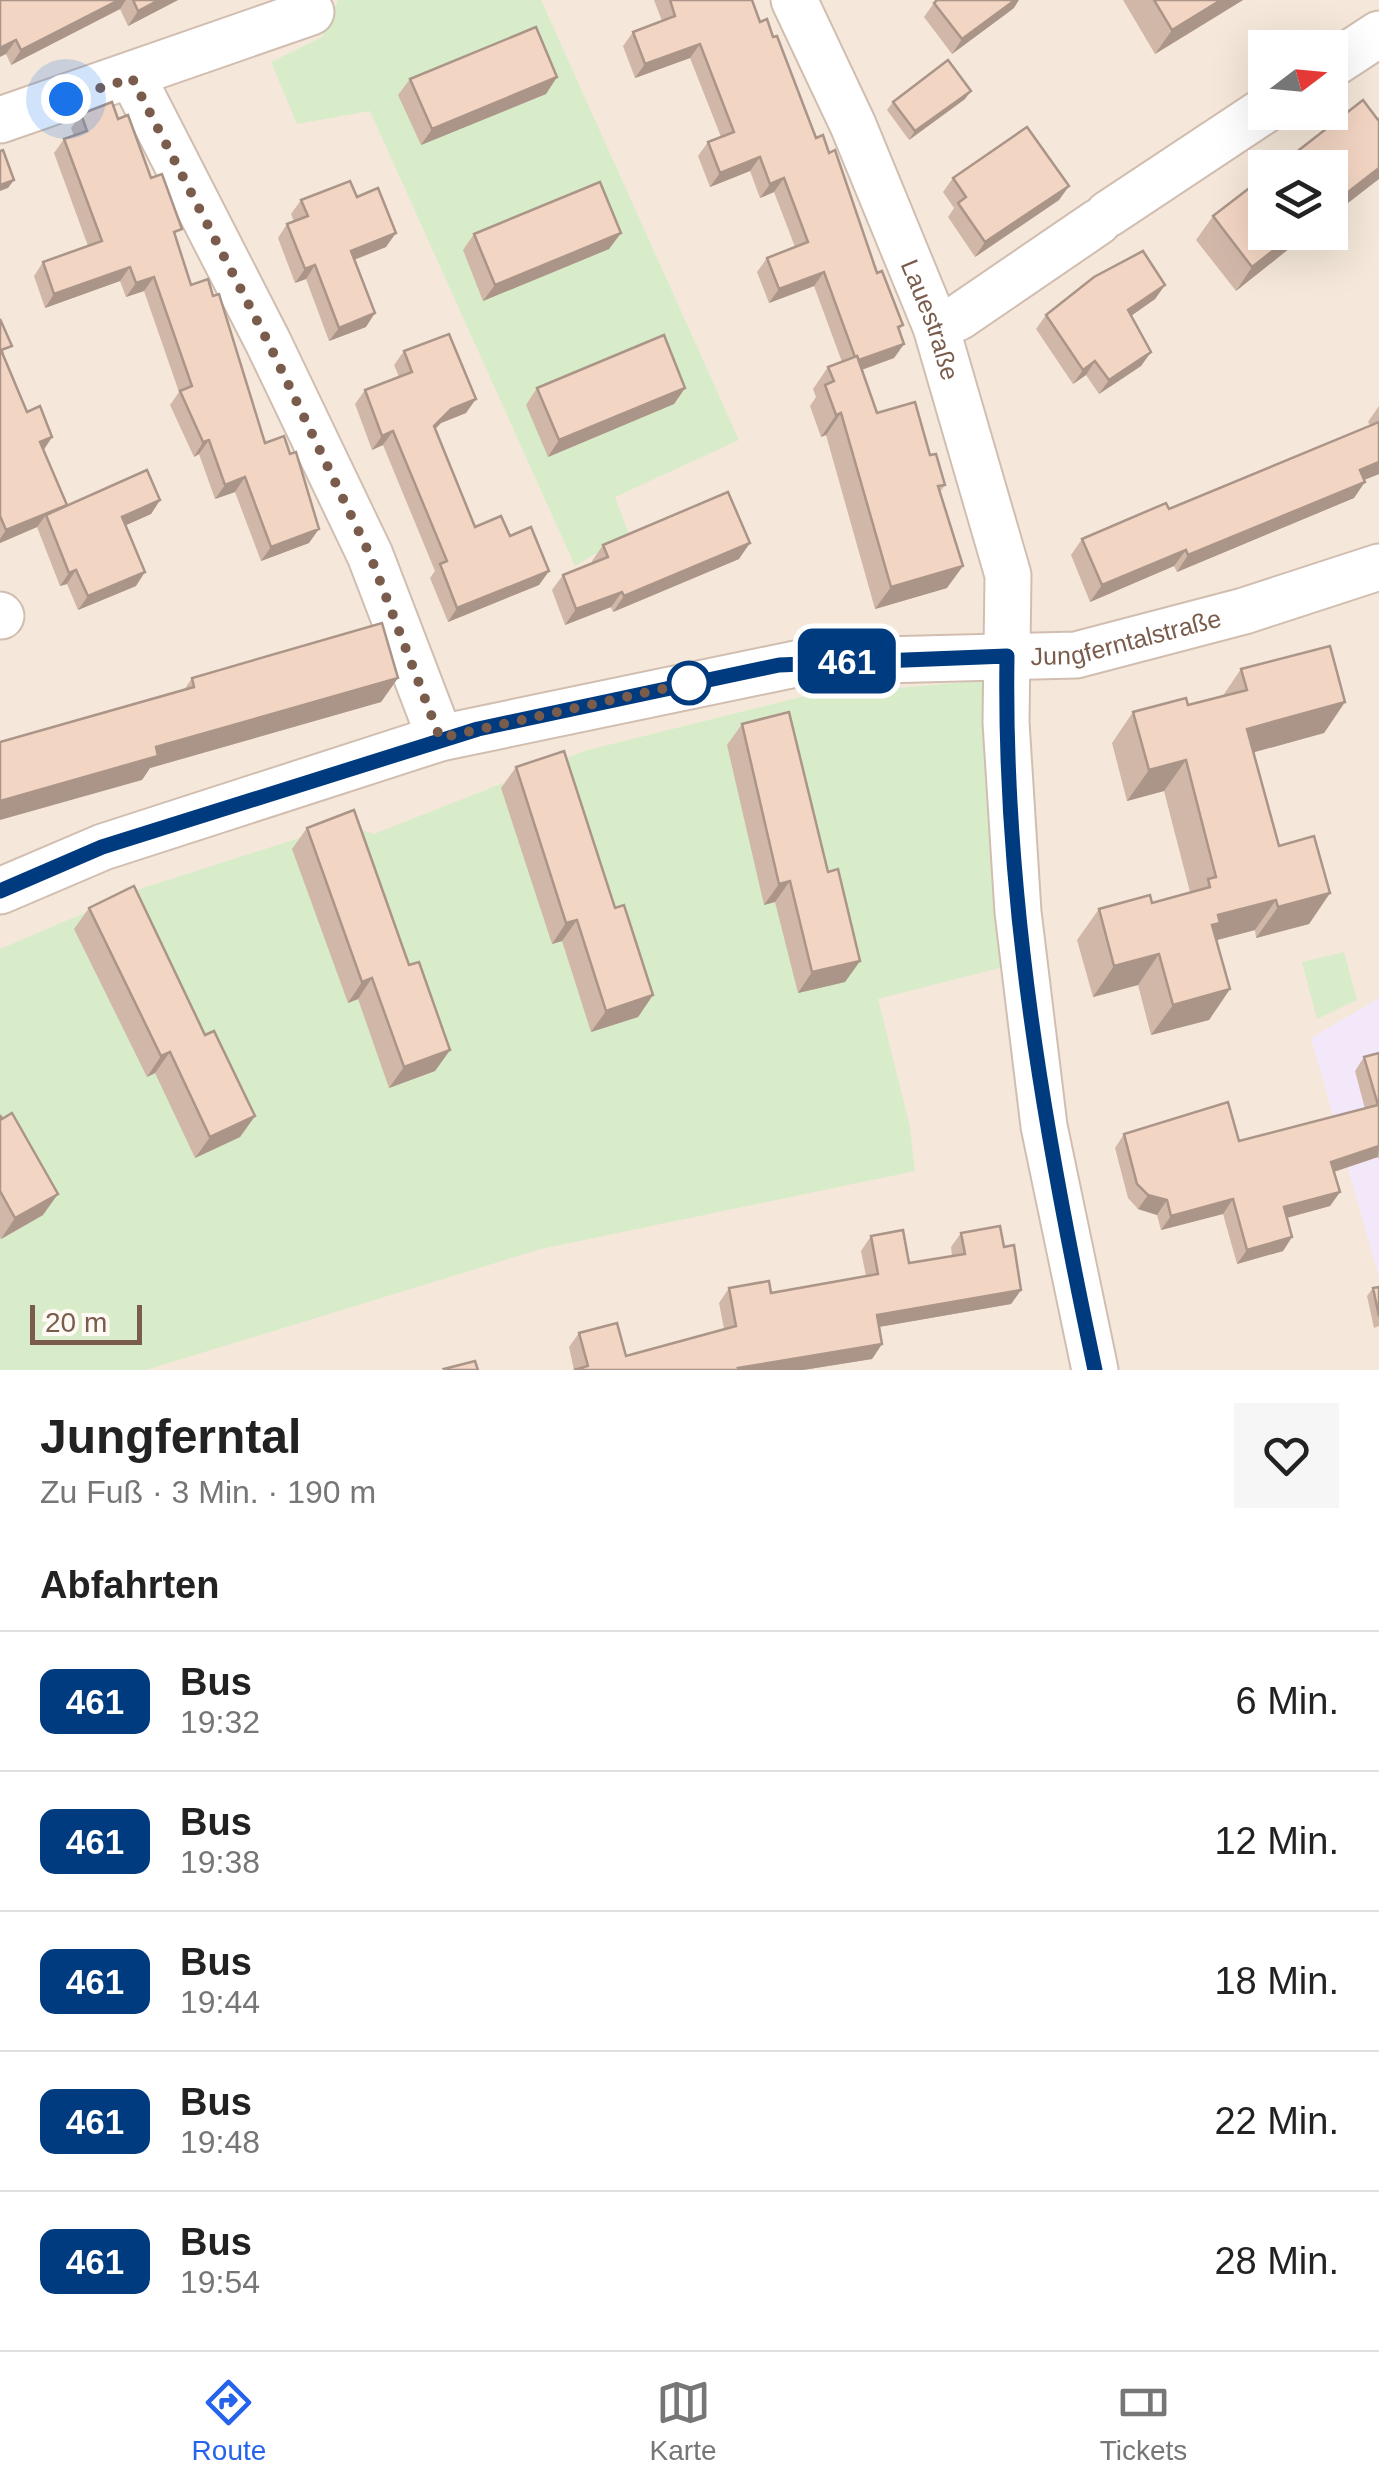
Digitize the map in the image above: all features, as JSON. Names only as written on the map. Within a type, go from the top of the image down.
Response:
[{"type":"street","name":"Lauestraße","points":[[797,1],[936,326],[1008,574],[1006,722],[1018,912],[1044,1126],[1092,1370]]},
{"type":"street","points":[[0,120],[132,78],[312,12]]},
{"type":"street","points":[[1348,54],[1379,34]]},
{"type":"street","points":[[132,78],[268,342],[370,555],[440,738]]},
{"type":"street","points":[[936,326],[959,317],[1248,121]]},
{"type":"street","name":"Jungferntalstraße","points":[[0,891],[102,847],[440,738],[779,665],[1076,655],[1244,611],[1379,568]]},
{"type":"shaded area","points":[[0,0],[1379,0],[1379,1370],[0,1370]]},
{"type":"shaded area","points":[[1379,998],[1379,1277],[1311,1038]]},
{"type":"green space","points":[[338,0],[541,0],[739,440],[615,497],[629,534],[575,566],[370,111],[297,124],[271,62],[322,37]]},
{"type":"green space","points":[[991,680],[1015,964],[878,999],[910,1127],[915,1171],[541,1249],[146,1370],[0,1370],[0,949],[143,888],[343,824],[374,834],[584,751],[805,696]]},
{"type":"green space","points":[[1344,952],[1357,1000],[1317,1019],[1302,962]]},
{"type":"building","points":[[0,0],[119,0],[21,50],[16,40],[0,48]]},
{"type":"building","points":[[133,0],[159,0],[138,11]]},
{"type":"building","points":[[670,0],[752,0],[760,22],[767,19],[816,138],[823,135],[829,153],[835,150],[877,273],[882,271],[903,325],[898,327],[904,344],[859,360],[855,357],[824,272],[779,289],[767,258],[808,242],[784,178],[770,184],[760,157],[720,173],[708,142],[734,132],[700,44],[645,64],[633,32],[675,16]]},
{"type":"building","points":[[1015,0],[962,39],[934,3]]},
{"type":"building","points":[[1154,0],[1221,0],[1172,30]]},
{"type":"building","points":[[536,27],[557,77],[432,129],[410,79]]},
{"type":"building","points":[[948,60],[971,91],[915,131],[893,102]]},
{"type":"building","points":[[1363,100],[1379,118],[1379,168],[1348,192],[1348,150],[1299,150],[1325,130],[1348,130],[1348,112]]},
{"type":"building","points":[[112,102],[118,119],[128,115],[151,178],[162,174],[182,229],[174,232],[191,285],[208,279],[213,296],[219,294],[265,443],[284,436],[290,454],[296,452],[319,529],[271,547],[245,477],[225,485],[209,440],[203,442],[180,391],[192,386],[154,277],[136,283],[130,267],[54,294],[43,262],[102,241],[64,139],[87,131],[81,114]]},
{"type":"building","points":[[1027,127],[1069,186],[985,242],[958,203],[966,197],[953,178]]},
{"type":"building","points":[[3,150],[14,180],[0,185],[0,151]]},
{"type":"building","points":[[350,181],[357,197],[378,188],[396,233],[351,251],[375,313],[339,328],[315,265],[305,269],[287,224],[308,216],[301,200]]},
{"type":"building","points":[[600,182],[621,233],[495,285],[474,234]]},
{"type":"building","points":[[1248,189],[1248,250],[1274,250],[1252,267],[1213,216]]},
{"type":"building","points":[[1143,251],[1165,285],[1128,310],[1151,352],[1109,380],[1095,361],[1083,370],[1046,315],[1094,277]]},
{"type":"building","points":[[0,319],[12,346],[1,350],[27,412],[40,406],[52,437],[40,442],[67,505],[6,530],[0,516]]},
{"type":"building","points":[[449,334],[476,399],[451,409],[434,426],[475,527],[501,516],[510,536],[531,527],[549,571],[457,608],[440,564],[447,561],[393,431],[382,436],[365,390],[412,372],[404,351]]},
{"type":"building","points":[[664,335],[685,388],[559,440],[537,388]]},
{"type":"building","points":[[857,356],[877,413],[915,402],[930,455],[936,454],[945,485],[938,486],[963,566],[891,587],[841,413],[836,415],[825,385],[834,381],[828,367]]},
{"type":"building","points":[[1379,422],[1379,462],[1360,470],[1365,482],[1188,555],[1186,550],[1102,585],[1082,539],[1166,503],[1169,509]]},
{"type":"building","points":[[147,470],[160,500],[122,517],[145,572],[88,596],[76,570],[69,573],[46,515]]},
{"type":"building","points":[[728,492],[750,543],[624,596],[622,592],[576,609],[563,575],[608,557],[603,545]]},
{"type":"building","points":[[382,623],[398,678],[156,747],[158,756],[0,801],[0,742],[194,687],[192,678]]},
{"type":"building","points":[[1330,646],[1345,702],[1247,729],[1279,846],[1314,836],[1330,893],[1278,907],[1276,900],[1218,915],[1220,923],[1212,925],[1230,989],[1173,1005],[1159,954],[1114,966],[1099,909],[1150,895],[1152,903],[1210,887],[1208,879],[1216,877],[1186,760],[1149,770],[1133,712],[1186,698],[1188,705],[1247,690],[1241,669]]},
{"type":"building","points":[[789,712],[828,872],[838,869],[860,961],[812,972],[790,881],[779,884],[742,724]]},
{"type":"building","points":[[564,751],[615,908],[624,905],[653,995],[606,1011],[577,920],[566,923],[516,767]]},
{"type":"building","points":[[354,810],[409,965],[419,962],[450,1050],[404,1067],[372,978],[362,982],[307,828]]},
{"type":"building","points":[[134,886],[205,1035],[214,1031],[255,1116],[210,1137],[170,1052],[161,1056],[89,908]]},
{"type":"building","points":[[1379,1053],[1379,1146],[1331,1162],[1340,1192],[1284,1207],[1292,1237],[1247,1250],[1233,1199],[1171,1216],[1167,1200],[1148,1195],[1137,1184],[1124,1134],[1228,1102],[1239,1141],[1378,1105],[1364,1057]]},
{"type":"building","points":[[12,1113],[58,1194],[15,1218],[0,1191],[0,1115],[2,1119]]},
{"type":"building","points":[[1000,1226],[1004,1247],[1014,1245],[1021,1290],[877,1315],[882,1344],[739,1370],[574,1370],[588,1366],[579,1333],[617,1323],[626,1356],[736,1326],[729,1288],[769,1281],[771,1293],[878,1274],[871,1236],[903,1230],[909,1263],[965,1254],[961,1233]]},
{"type":"building","points":[[1379,1287],[1379,1316],[1373,1288]]},
{"type":"building","points":[[475,1361],[478,1370],[444,1369]]},
{"type":"bus line","name":"461","points":[[0,891],[102,847],[478,729],[779,665],[1007,656],[1006,722],[1018,912],[1044,1126],[1095,1370]]},
{"type":"route","points":[[66,99],[132,78],[268,342],[370,555],[440,738],[689,683]]}]
